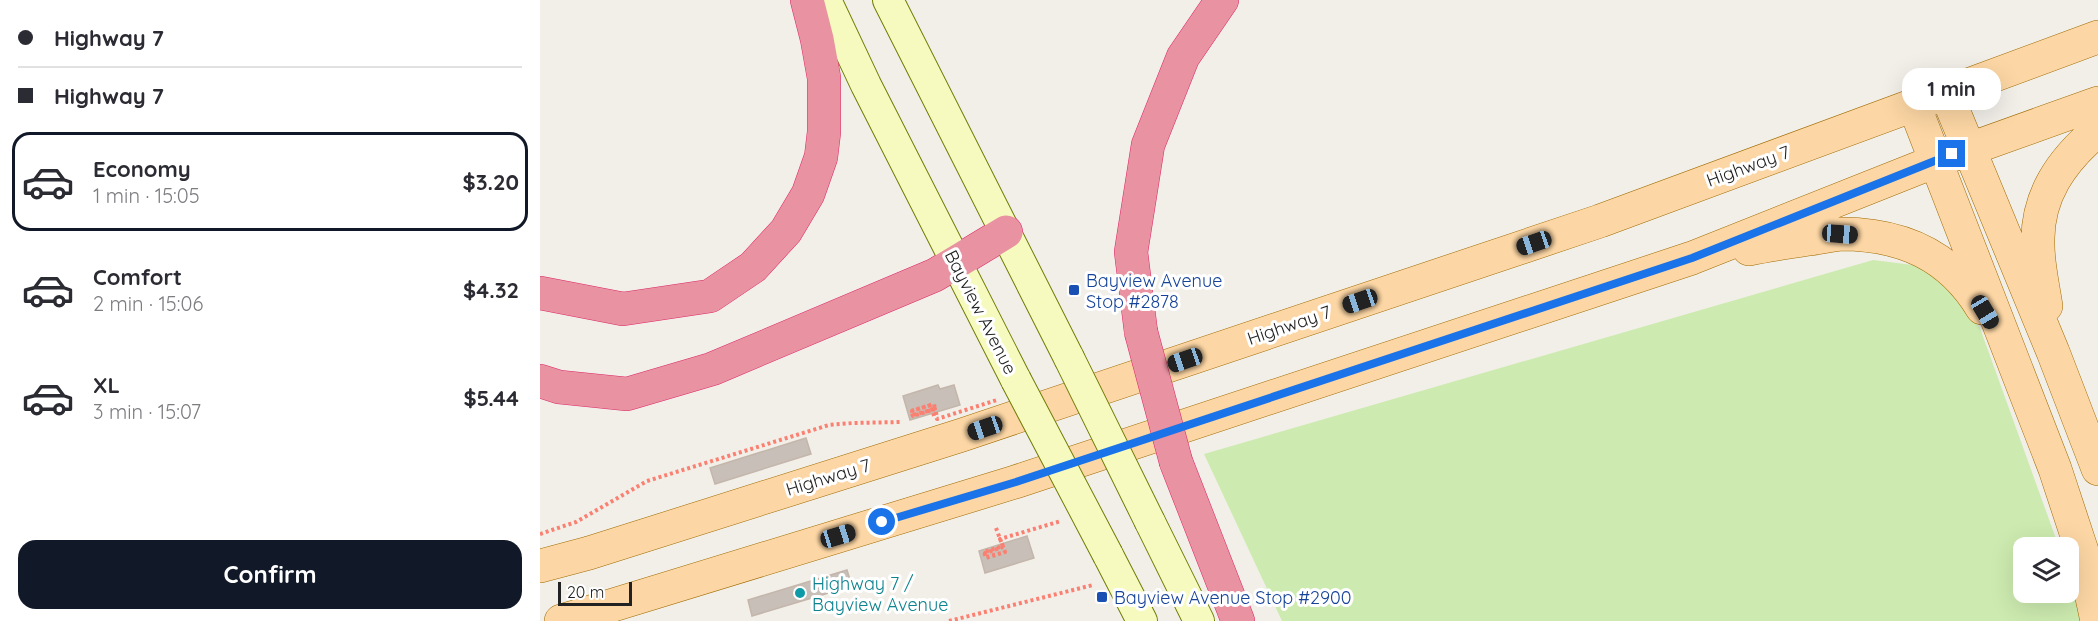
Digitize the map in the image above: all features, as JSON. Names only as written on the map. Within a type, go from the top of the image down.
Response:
[{"type":"highway","points":[[540,293],[623,309],[710,296],[753,267],[786,231],[808,194],[821,157],[825,132],[824,78],[807,0]]},
{"type":"highway","points":[[1222,0],[1183,57],[1148,145],[1131,252],[1141,332],[1176,462],[1238,621]]},
{"type":"highway","points":[[540,381],[559,387],[627,394],[712,369],[935,275],[1006,232]]},
{"type":"main road","name":"Bayview Avenue","points":[[826,0],[866,85],[956,263],[1009,389],[1108,555],[1142,621]]},
{"type":"main road","points":[[888,0],[1200,621]]},
{"type":"main road","name":"Highway 7","points":[[540,566],[589,553],[962,435],[1566,232],[2098,37]]},
{"type":"main road","points":[[1946,93],[2053,352],[2098,470]]},
{"type":"main road","points":[[561,621],[1016,482],[1692,258],[1968,148],[2098,103]]},
{"type":"main road","points":[[1914,105],[2055,468],[2082,551],[2097,621]]},
{"type":"main road","points":[[2053,352],[2038,246],[2040,218],[2048,189],[2059,172],[2079,146],[2098,130]]},
{"type":"main road","points":[[1692,258],[1840,234],[1887,238],[1914,247],[1941,260],[1958,275],[1974,295],[2015,363]]},
{"type":"path","points":[[931,405],[912,411],[913,416],[935,409],[933,404],[911,411],[912,416],[935,409],[938,419],[1009,389]]},
{"type":"path","points":[[996,528],[1001,544],[1005,552],[986,557],[985,553],[994,550],[1004,547],[1005,552],[986,558],[984,552],[994,549],[1003,546],[1000,538],[1065,520]]},
{"type":"path","points":[[949,621],[1097,584]]},
{"type":"green space","points":[[1873,260],[1929,267],[1980,328],[2055,537],[2013,537],[2013,603],[2079,601],[2082,621],[1282,621],[1204,454]]},
{"type":"building","points":[[938,385],[940,389],[954,385],[960,405],[910,420],[903,396]]},
{"type":"building","points":[[806,438],[811,454],[715,484],[710,468]]},
{"type":"building","points":[[1027,536],[1034,558],[985,573],[979,551]]},
{"type":"building","name":"Highway 7 / Bayview Avenue","points":[[847,570],[852,586],[752,616],[748,600]]},
{"type":"place","name":"Bayview Avenue Stop #2878","points":[[1074,290]]},
{"type":"place","name":"Highway 7 / Bayview Avenue","points":[[800,593]]},
{"type":"place","name":"Bayview Avenue Stop #2900","points":[[1102,597]]},
{"type":"route","points":[[882,522],[1016,482],[1692,258],[1952,154]]}]
